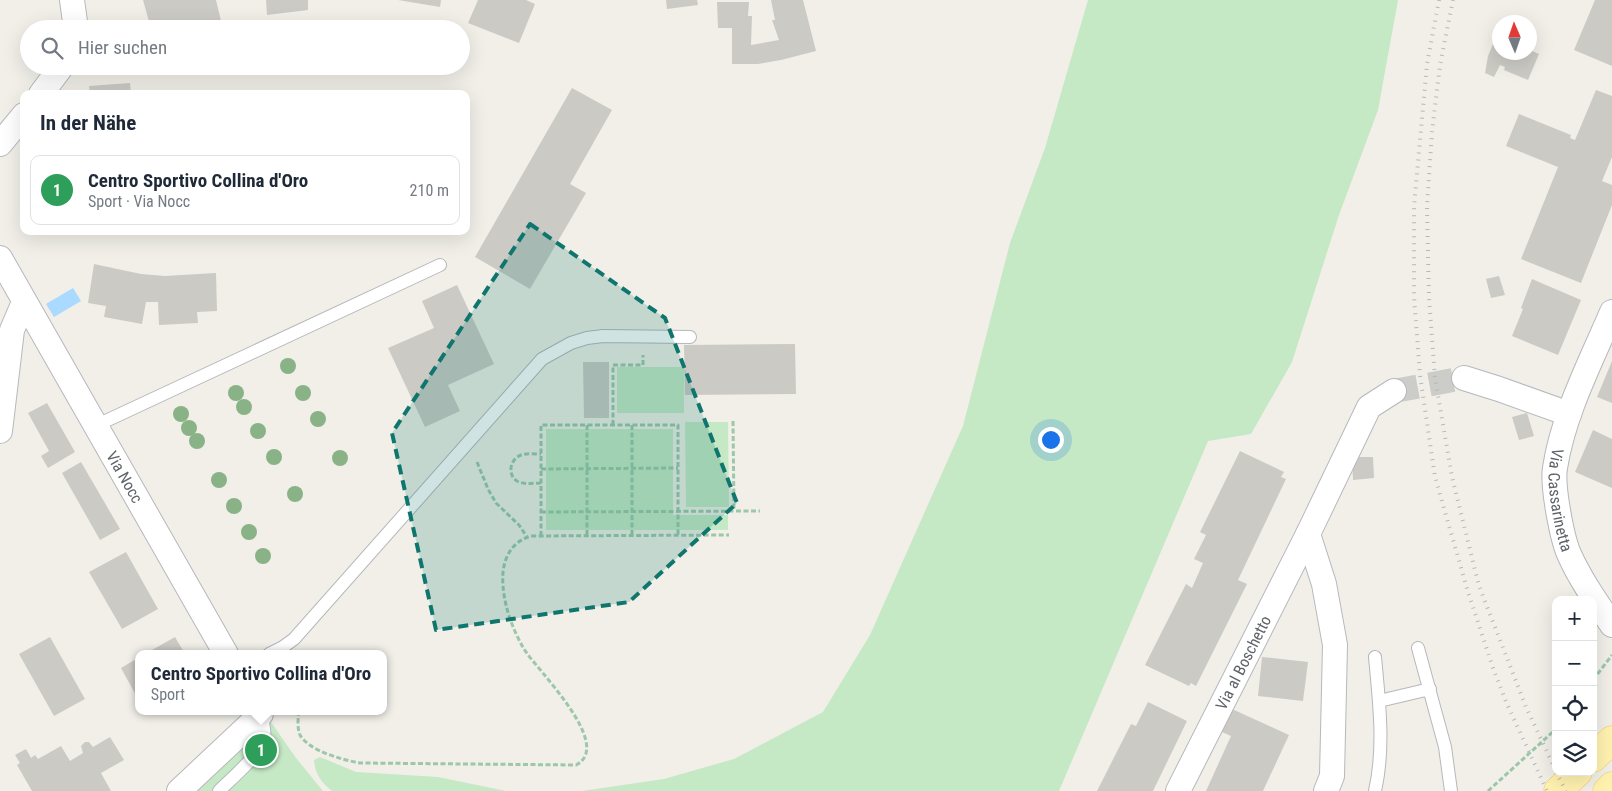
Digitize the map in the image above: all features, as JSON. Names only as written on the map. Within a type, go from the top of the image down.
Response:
[{"type":"main road","points":[[1597,754],[1612,740]]},
{"type":"main road","points":[[1558,791],[1574,776]]},
{"type":"main road","points":[[1607,791],[1612,786]]},
{"type":"street","points":[[72,0],[75,20]]},
{"type":"street","points":[[44,90],[55,75]]},
{"type":"street","points":[[0,144],[20,120]]},
{"type":"street","name":"Via Nocc","points":[[0,258],[224,650]]},
{"type":"street","points":[[0,431],[12,330],[24,302]]},
{"type":"street","name":"Via Cassarinetta","points":[[1612,312],[1569,414],[1554,470],[1558,514],[1568,553],[1612,625]]},
{"type":"street","points":[[1464,378],[1569,414]]},
{"type":"street","name":"Via al Boschetto","points":[[1178,791],[1308,534],[1369,407],[1394,391]]},
{"type":"street","points":[[1308,534],[1324,584],[1335,646],[1332,776],[1326,791]]},
{"type":"street","points":[[179,791],[258,715]]},
{"type":"lane","points":[[95,426],[440,265]]},
{"type":"lane","points":[[277,650],[294,638],[542,359],[571,343],[587,338],[690,337]]},
{"type":"lane","points":[[1418,648],[1445,747],[1451,791]]},
{"type":"lane","points":[[1375,657],[1381,746],[1375,791]]},
{"type":"lane","points":[[1379,701],[1430,689]]},
{"type":"lane","points":[[219,791],[259,750],[264,740],[264,726],[261,715]]},
{"type":"path","points":[[613,425],[613,365],[643,365],[643,337]]},
{"type":"path","points":[[733,421],[734,511]]},
{"type":"path","points":[[541,536],[541,425],[678,425],[678,535]]},
{"type":"path","points":[[587,425],[587,535]]},
{"type":"path","points":[[632,425],[632,536]]},
{"type":"path","points":[[460,451],[475,459],[496,503],[519,525],[527,537]]},
{"type":"path","points":[[541,454],[521,455],[514,461],[511,470],[518,481],[526,484],[541,483]]},
{"type":"path","points":[[541,469],[678,468]]},
{"type":"path","points":[[541,512],[760,511]]},
{"type":"path","points":[[298,715],[299,734],[304,740],[312,746],[344,760],[360,763],[562,766],[581,763],[587,755],[587,750],[577,720],[570,708],[524,650],[515,632],[502,582],[508,553],[515,544],[527,537],[729,535]]},
{"type":"path","points":[[1597,675],[1612,655]]},
{"type":"path","points":[[1488,791],[1554,731]]},
{"type":"highlighted area","points":[[530,224],[665,318],[737,503],[629,602],[436,630],[392,433]]},
{"type":"green space","points":[[1088,0],[1398,0],[1378,110],[1339,215],[1292,362],[1251,434],[1208,441],[1059,791],[582,791],[664,779],[734,759],[823,712],[870,635],[963,426],[1010,243],[1045,148]]},
{"type":"green space","points":[[617,367],[684,367],[684,413],[617,413]]},
{"type":"green space","points":[[685,422],[728,422],[729,507],[686,507]]},
{"type":"green space","points":[[546,429],[673,429],[673,515],[728,515],[728,530],[546,530]]},
{"type":"green space","points":[[271,722],[296,758],[323,791],[188,791],[240,742]]},
{"type":"green space","points":[[320,757],[356,772],[438,777],[506,791],[332,791],[317,774],[314,760]]},
{"type":"water","points":[[73,288],[81,301],[54,317],[46,304]]},
{"type":"building","points":[[143,0],[216,0],[221,20],[149,20]]},
{"type":"building","points":[[266,0],[308,0],[308,10],[267,15]]},
{"type":"building","points":[[398,0],[441,0],[440,7]]},
{"type":"building","points":[[478,0],[526,0],[535,4],[519,43],[470,24],[469,20]]},
{"type":"building","points":[[666,0],[697,0],[698,5],[667,9]]},
{"type":"building","points":[[771,0],[803,0],[816,51],[758,64],[732,64],[732,28],[718,28],[717,2],[749,2],[748,16],[752,16],[751,45],[779,40],[772,20],[775,20]]},
{"type":"building","points":[[1595,0],[1612,0],[1612,66],[1574,50]]},
{"type":"building","points":[[1492,46],[1492,60],[1536,60],[1528,80],[1504,70],[1505,67],[1500,65],[1494,77],[1485,73]]},
{"type":"building","points":[[130,83],[131,90],[90,90],[89,86]]},
{"type":"building","points":[[572,88],[612,110],[570,184],[586,193],[530,289],[475,257]]},
{"type":"building","points":[[1596,90],[1612,96],[1612,157],[1602,181],[1612,185],[1612,205],[1581,283],[1521,259],[1558,167],[1506,146],[1519,114],[1571,135],[1570,138],[1575,140]]},
{"type":"building","points":[[94,264],[141,274],[165,276],[216,273],[217,311],[197,312],[198,323],[159,325],[158,302],[146,302],[142,324],[104,317],[106,306],[88,303]]},
{"type":"building","points":[[1499,276],[1505,295],[1491,298],[1486,279]]},
{"type":"building","points":[[1532,279],[1581,300],[1558,355],[1512,336]]},
{"type":"building","points":[[457,285],[494,364],[448,385],[460,411],[425,427],[388,348],[434,328],[422,301]]},
{"type":"building","points":[[795,344],[796,394],[685,395],[684,345]]},
{"type":"building","points":[[1612,361],[1612,403],[1597,397]]},
{"type":"building","points":[[583,362],[609,362],[609,418],[584,418]]},
{"type":"building","points":[[47,403],[75,452],[48,468],[41,456],[49,451],[28,413]]},
{"type":"building","points":[[1527,413],[1534,436],[1519,440],[1512,417]]},
{"type":"building","points":[[1593,430],[1612,439],[1612,488],[1575,472]]},
{"type":"building","points":[[1240,451],[1284,472],[1281,477],[1286,479],[1238,580],[1247,584],[1196,686],[1191,683],[1189,686],[1145,665],[1186,584],[1192,588],[1203,563],[1194,559],[1206,535],[1200,532]]},
{"type":"building","points":[[1352,457],[1373,457],[1374,478],[1353,480]]},
{"type":"building","points":[[81,462],[120,529],[100,540],[62,473]]},
{"type":"building","points":[[126,552],[158,609],[122,629],[89,572]]},
{"type":"building","points":[[50,637],[85,699],[54,716],[19,654]]},
{"type":"building","points":[[175,637],[183,650],[152,650]]},
{"type":"building","points":[[1262,657],[1308,662],[1303,701],[1258,696]]},
{"type":"building","points":[[135,660],[135,694],[121,668]]},
{"type":"building","points":[[1148,702],[1187,721],[1153,791],[1097,791],[1131,724],[1136,726]]},
{"type":"building","points":[[1232,709],[1289,735],[1263,791],[1206,791],[1231,736],[1222,732]]},
{"type":"building","points":[[110,737],[124,760],[101,773],[111,791],[32,791],[17,765],[20,763],[15,755],[26,749],[31,758],[35,755],[38,759],[61,746],[70,761],[83,753],[81,746],[85,742],[89,742],[93,747]]},
{"type":"tunnel","points":[[1394,391],[1464,378]]},
{"type":"railway","points":[[1439,0],[1427,64],[1414,206],[1414,297],[1420,375],[1435,477],[1468,592],[1507,704],[1547,791]]},
{"type":"railway","points":[[1453,0],[1440,65],[1432,132],[1427,206],[1429,298],[1435,378],[1452,477],[1479,586],[1526,707],[1552,762]]},
{"type":"railway","points":[[1558,776],[1566,791]]},
{"type":"place","name":"Centro Sportivo Collina d'Oro","points":[[261,750]]}]
